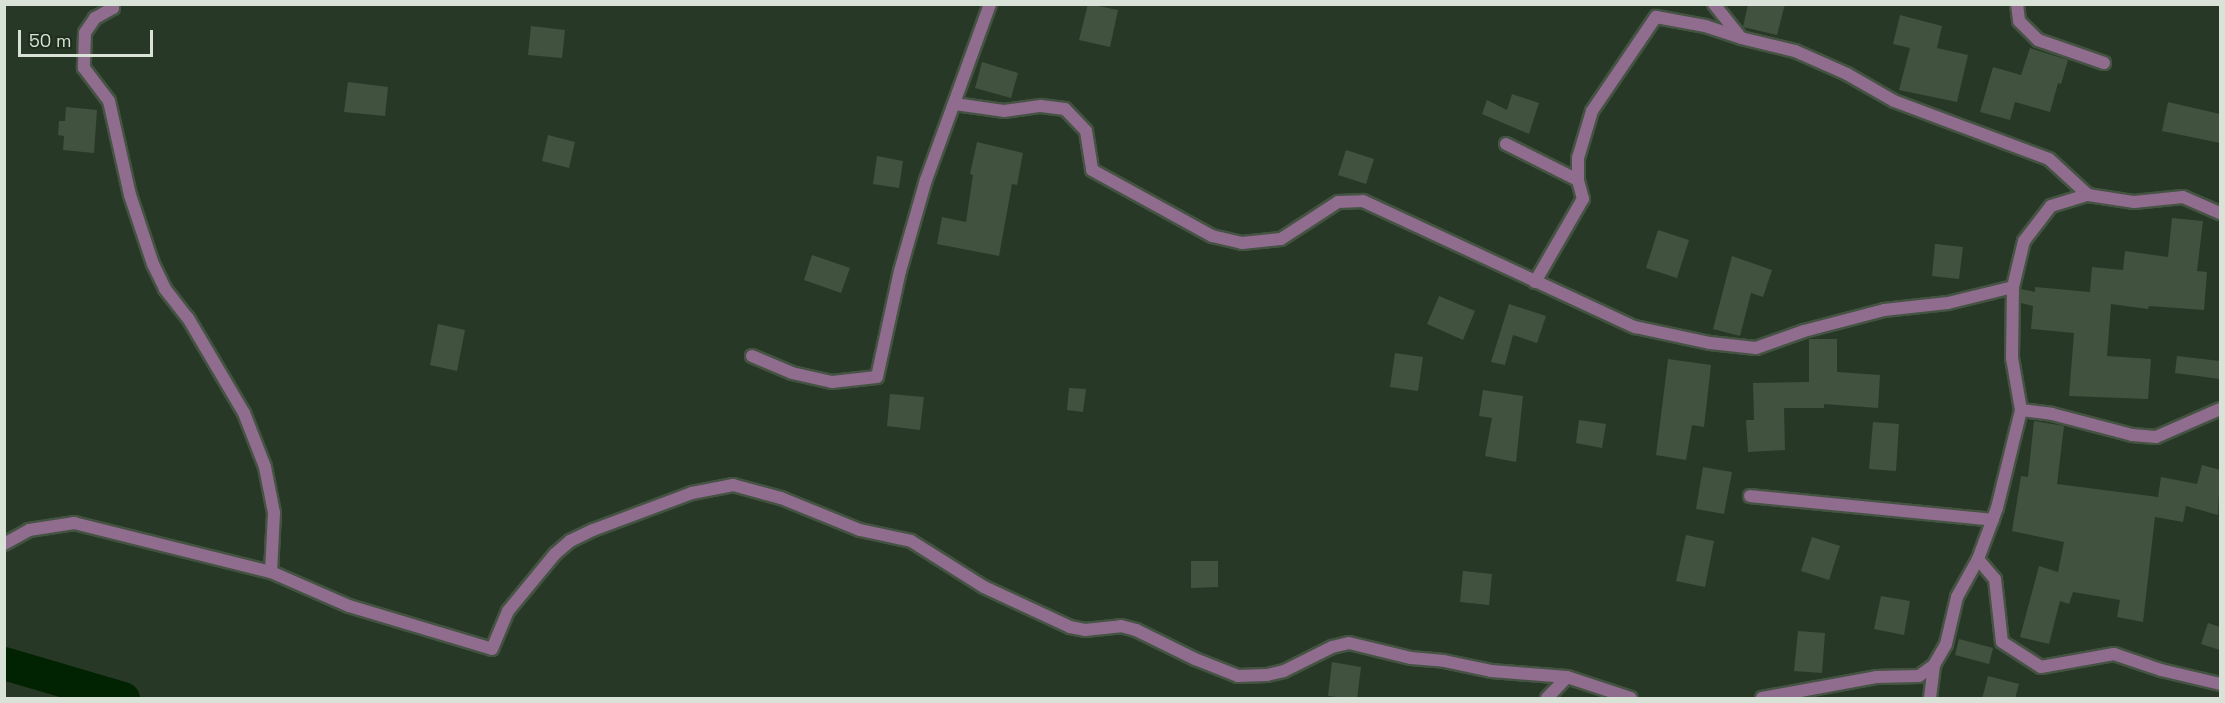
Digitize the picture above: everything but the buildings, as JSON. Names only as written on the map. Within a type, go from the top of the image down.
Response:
[{"type":"street","points":[[113,4],[113,8],[95,18],[85,33],[84,68],[109,101],[130,195],[153,264],[165,289],[188,318],[244,413],[265,467],[274,513],[271,572]]},
{"type":"street","points":[[752,356],[792,373],[832,382],[877,376],[900,271],[926,180],[990,4]]},
{"type":"street","points":[[1714,4],[1741,38]]},
{"type":"street","points":[[2017,4],[2019,21],[2038,40],[2104,63]]},
{"type":"street","points":[[1535,282],[1584,198],[1578,180],[1578,158],[1592,111],[1656,17],[1705,26],[1741,38],[1795,51],[1847,74],[1894,101],[2049,159],[2088,195]]},
{"type":"street","points":[[954,104],[1004,111],[1041,106],[1065,110],[1086,131],[1092,170],[1212,236],[1242,243],[1281,239],[1338,202],[1363,201],[1635,327],[1710,343],[1756,348],[1804,331],[1884,310],[1948,303],[2013,287]]},
{"type":"street","points":[[1506,144],[1578,180]]},
{"type":"street","points":[[1930,699],[1934,665],[1946,644],[1957,597],[1978,559],[1993,520],[2021,410],[2012,358],[2013,287],[2024,241],[2051,206],[2088,195],[2134,202],[2183,196],[2220,213]]},
{"type":"street","points":[[2021,410],[2052,414],[2132,435],[2156,437],[2220,409]]},
{"type":"street","points":[[4,544],[29,530],[74,523],[271,572],[349,606],[492,649],[508,611],[555,554],[570,541],[593,530],[692,493],[733,485],[781,498],[860,530],[911,541],[984,587],[1070,627],[1085,630],[1120,627],[1136,630],[1195,659],[1238,675],[1267,675],[1284,671],[1332,647],[1349,643],[1411,658],[1444,661],[1491,671],[1567,677],[1631,699]]},
{"type":"street","points":[[1750,496],[1993,520]]},
{"type":"street","points":[[1978,559],[1995,579],[2002,642],[2041,667],[2114,654],[2161,670],[2220,684]]},
{"type":"street","points":[[1762,699],[1876,677],[1919,676],[1934,665]]},
{"type":"street","points":[[1546,699],[1567,677]]},
{"type":"waterway","points":[[4,663],[123,698]]}]
